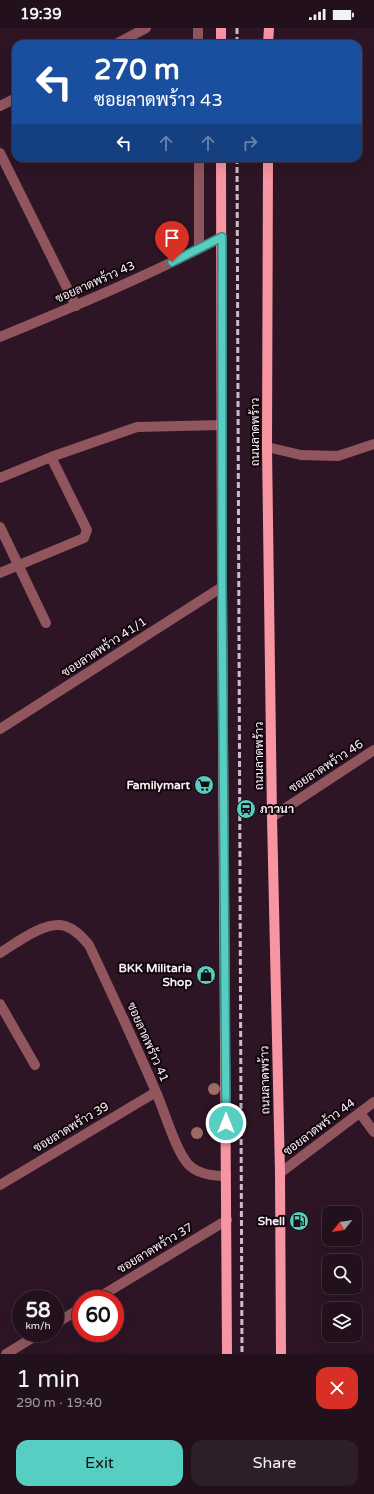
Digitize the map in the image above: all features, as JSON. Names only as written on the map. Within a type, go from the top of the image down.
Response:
[{"type":"main road","points":[[221,28],[221,40]]},
{"type":"main road","points":[[268,28],[268,40]]},
{"type":"main road","points":[[221,162],[227,1354]]},
{"type":"main road","name":"ถนนลาดพร้าว","points":[[268,162],[267,447],[272,817],[280,1173],[281,1354]]},
{"type":"street","points":[[124,40],[146,28]]},
{"type":"street","points":[[198,28],[198,40]]},
{"type":"street","points":[[0,106],[12,100]]},
{"type":"street","points":[[0,153],[76,306]]},
{"type":"street","points":[[199,162],[199,249]]},
{"type":"street","name":"ซอยลาดพร้าว 43","points":[[0,338],[76,306],[222,237]]},
{"type":"street","points":[[0,478],[51,457],[137,427],[222,425]]},
{"type":"street","points":[[267,447],[301,455],[338,456],[374,444]]},
{"type":"street","points":[[0,573],[77,542],[84,538],[88,530],[51,457]]},
{"type":"street","points":[[0,527],[46,623]]},
{"type":"street","name":"ซอยลาดพร้าว 41/1","points":[[0,729],[222,587]]},
{"type":"street","name":"ซอยลาดพร้าว 46","points":[[272,817],[374,750]]},
{"type":"street","name":"ซอยลาดพร้าว 41","points":[[0,953],[45,927],[57,924],[66,926],[79,933],[89,945],[156,1092],[182,1155],[189,1165],[200,1171],[212,1176],[226,1176]]},
{"type":"street","points":[[0,1004],[35,1065]]},
{"type":"street","name":"ซอยลาดพร้าว 39","points":[[0,1185],[156,1092]]},
{"type":"street","name":"ซอยลาดพร้าว 44","points":[[280,1173],[374,1102]]},
{"type":"street","points":[[360,1112],[374,1132]]},
{"type":"street","name":"ซอยลาดพร้าว 37","points":[[111,1290],[227,1220]]},
{"type":"street","points":[[6,1354],[25,1342]]},
{"type":"railway","points":[[237,28],[237,40]]},
{"type":"railway","points":[[237,162],[242,1354]]},
{"type":"place","name":"Familymart","points":[[204,785]]},
{"type":"place","name":"ภาวนา","points":[[246,809]]},
{"type":"place","name":"BKK Militaria Shop","points":[[206,975]]},
{"type":"place","name":"Shell","points":[[299,1221]]},
{"type":"route","points":[[172,262],[222,237],[222,587],[226,1123]]}]
